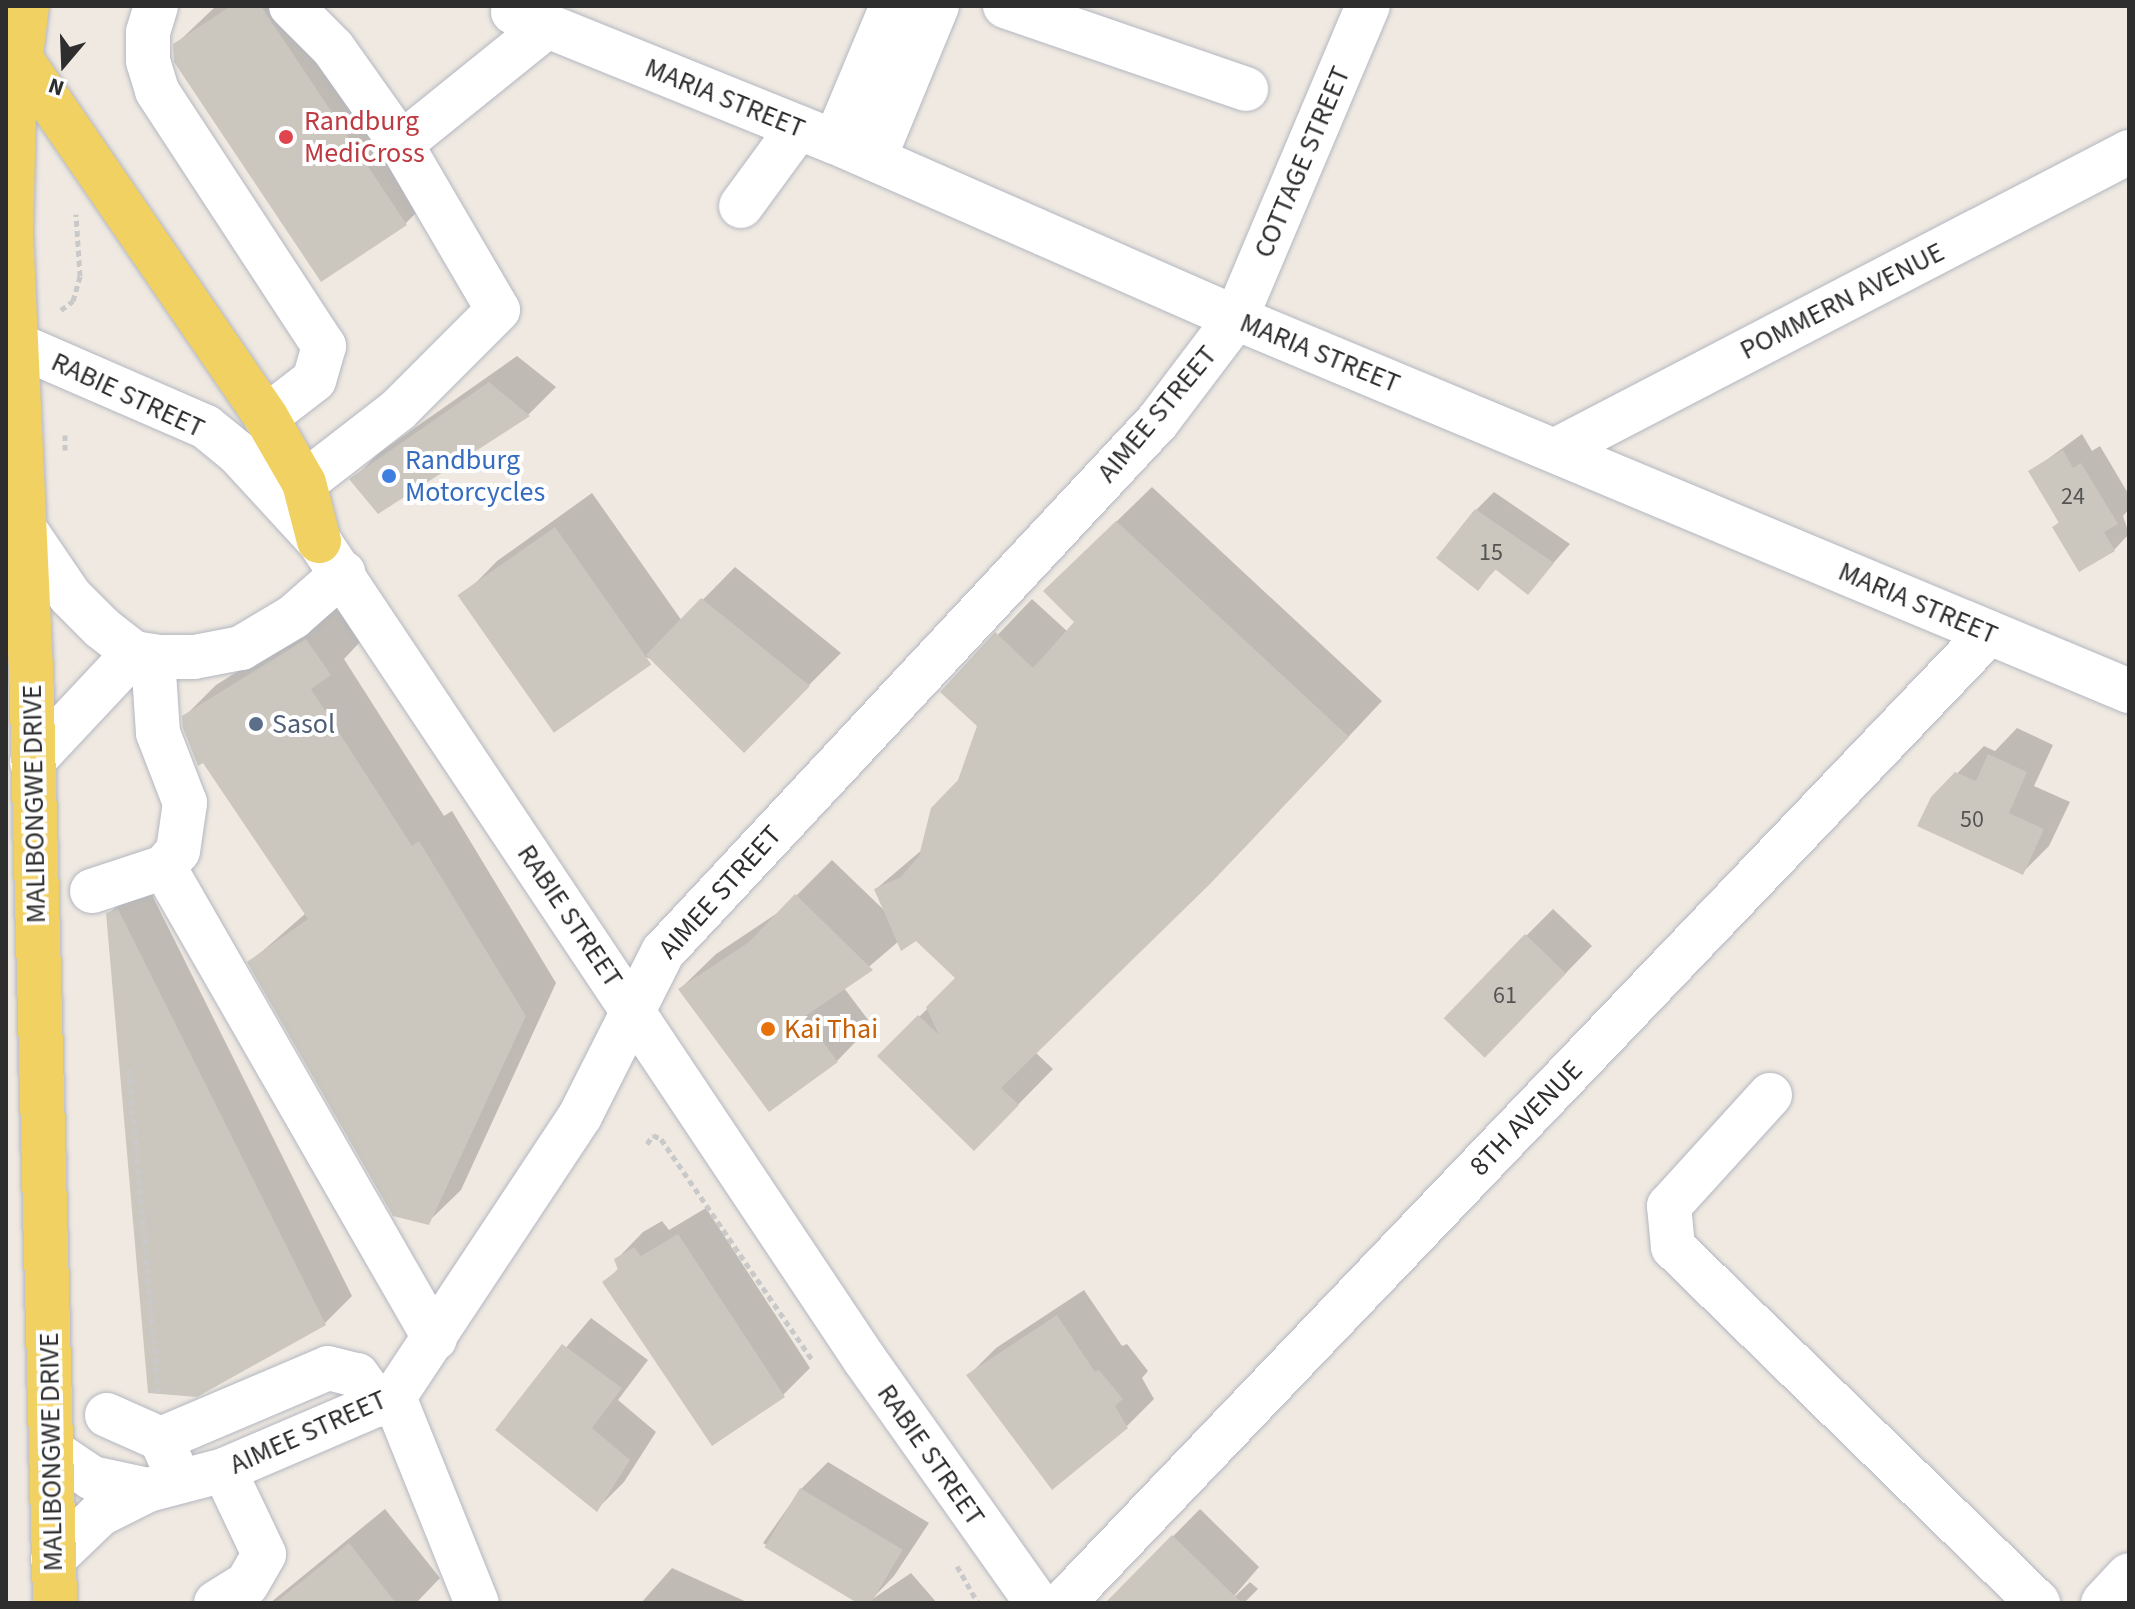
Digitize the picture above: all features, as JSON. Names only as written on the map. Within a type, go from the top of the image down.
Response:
[{"type":"main road","name":"MALIBONGWE DRIVE","points":[[27,6],[11,161],[11,343],[24,528],[55,1603]]},
{"type":"main road","points":[[21,59],[266,417],[304,483],[331,557]]},
{"type":"main road","name":"MALIBONGWE DRIVE","points":[[6,654],[37,1603]]},
{"type":"street","points":[[156,6],[148,47],[157,91],[324,346],[314,380],[266,417]]},
{"type":"street","points":[[291,6],[333,48],[401,144],[447,216],[471,269],[498,310],[398,410],[304,483]]},
{"type":"street","points":[[836,143],[892,6]]},
{"type":"street","points":[[741,206],[836,143],[937,6]]},
{"type":"street","points":[[1005,6],[1246,89]]},
{"type":"street","name":"COTTAGE STREET","points":[[1236,318],[1368,6]]},
{"type":"street","name":"MARIA STREET","points":[[401,144],[530,19],[836,143],[1236,318],[2129,691]]},
{"type":"street","name":"POMMERN AVENUE","points":[[1556,450],[2129,152]]},
{"type":"street","name":"AIMEE STREET","points":[[53,1559],[100,1514],[164,1486],[224,1470],[387,1401],[435,1339],[597,1089],[647,977],[682,928],[1158,421],[1236,318]]},
{"type":"street","name":"RABIE STREET","points":[[11,343],[206,427],[238,453],[331,557],[865,1360],[1037,1603]]},
{"type":"street","points":[[24,528],[70,596],[146,655],[154,673],[158,733],[185,803],[178,851],[164,867],[92,891]]},
{"type":"street","points":[[32,762],[146,655],[194,657],[241,648],[293,617],[331,557]]},
{"type":"street","name":"8TH AVENUE","points":[[1063,1603],[1989,633]]},
{"type":"street","points":[[164,867],[435,1339]]},
{"type":"street","points":[[1770,1095],[1669,1206],[1673,1247],[2038,1603]]},
{"type":"street","points":[[107,1415],[154,1436],[328,1368],[357,1375],[387,1401],[477,1603]]},
{"type":"street","points":[[154,1436],[164,1486]]},
{"type":"street","name":"AIMEE STREET","points":[[52,1451],[92,1478],[164,1486]]},
{"type":"street","points":[[216,1603],[247,1584],[264,1554],[224,1470]]},
{"type":"street","points":[[2103,1603],[2129,1575]]},
{"type":"path","points":[[61,310],[73,301],[80,276],[76,210]]},
{"type":"path","points":[[129,1069],[160,1400],[154,1436]]},
{"type":"building","name":"Randburg MediCross","points":[[231,6],[261,6],[407,225],[321,282],[174,62],[173,44]]},
{"type":"building","points":[[489,382],[530,416],[378,514],[349,479]]},
{"type":"building","points":[[2063,450],[2073,468],[2081,463],[2118,524],[2104,532],[2115,551],[2079,572],[2052,527],[2059,523],[2028,471]]},
{"type":"building","points":[[1475,509],[1554,563],[1528,595],[1495,569],[1478,591],[1436,558]]},
{"type":"building","points":[[1116,521],[1349,737],[1210,884],[1001,1088],[1019,1105],[974,1151],[877,1056],[918,1015],[939,1035],[926,1007],[955,978],[916,941],[901,951],[874,889],[901,877],[919,856],[931,808],[958,780],[977,726],[940,692],[995,632],[1033,668],[1074,622],[1043,591]]},
{"type":"building","points":[[555,527],[651,665],[554,733],[458,595]]},
{"type":"building","points":[[701,598],[810,686],[744,753],[646,655]]},
{"type":"building","points":[[306,639],[331,675],[311,689],[412,846],[419,841],[526,1016],[429,1225],[393,1216],[247,962],[308,919],[203,763],[198,766],[183,728],[182,716]]},
{"type":"building","points":[[1988,754],[2027,772],[2009,813],[2044,829],[2023,875],[1917,826],[1931,797],[1955,772],[1976,781]]},
{"type":"building","points":[[795,894],[873,970],[804,1017],[838,1062],[769,1112],[678,989],[749,942]]},
{"type":"building","points":[[118,909],[326,1325],[197,1397],[148,1393],[106,913]]},
{"type":"building","points":[[1525,934],[1566,974],[1485,1058],[1444,1018]]},
{"type":"building","points":[[678,1234],[785,1397],[712,1446],[602,1282],[618,1270],[614,1259],[634,1247],[641,1256]]},
{"type":"building","points":[[1057,1315],[1095,1372],[1099,1370],[1123,1399],[1115,1406],[1128,1428],[1052,1490],[966,1375]]},
{"type":"building","points":[[562,1344],[622,1388],[592,1428],[630,1460],[597,1512],[495,1430]]},
{"type":"building","points":[[800,1488],[903,1550],[871,1603],[857,1603],[764,1547]]},
{"type":"building","points":[[1172,1535],[1242,1603],[1105,1603]]},
{"type":"building","points":[[349,1543],[396,1603],[275,1603]]},
{"type":"place","name":"Randburg MediCross","points":[[286,137]]},
{"type":"place","name":"Randburg Motorcycles","points":[[389,476]]},
{"type":"place","name":"Sasol","points":[[256,724]]},
{"type":"place","name":"Kai Thai","points":[[768,1029]]}]
